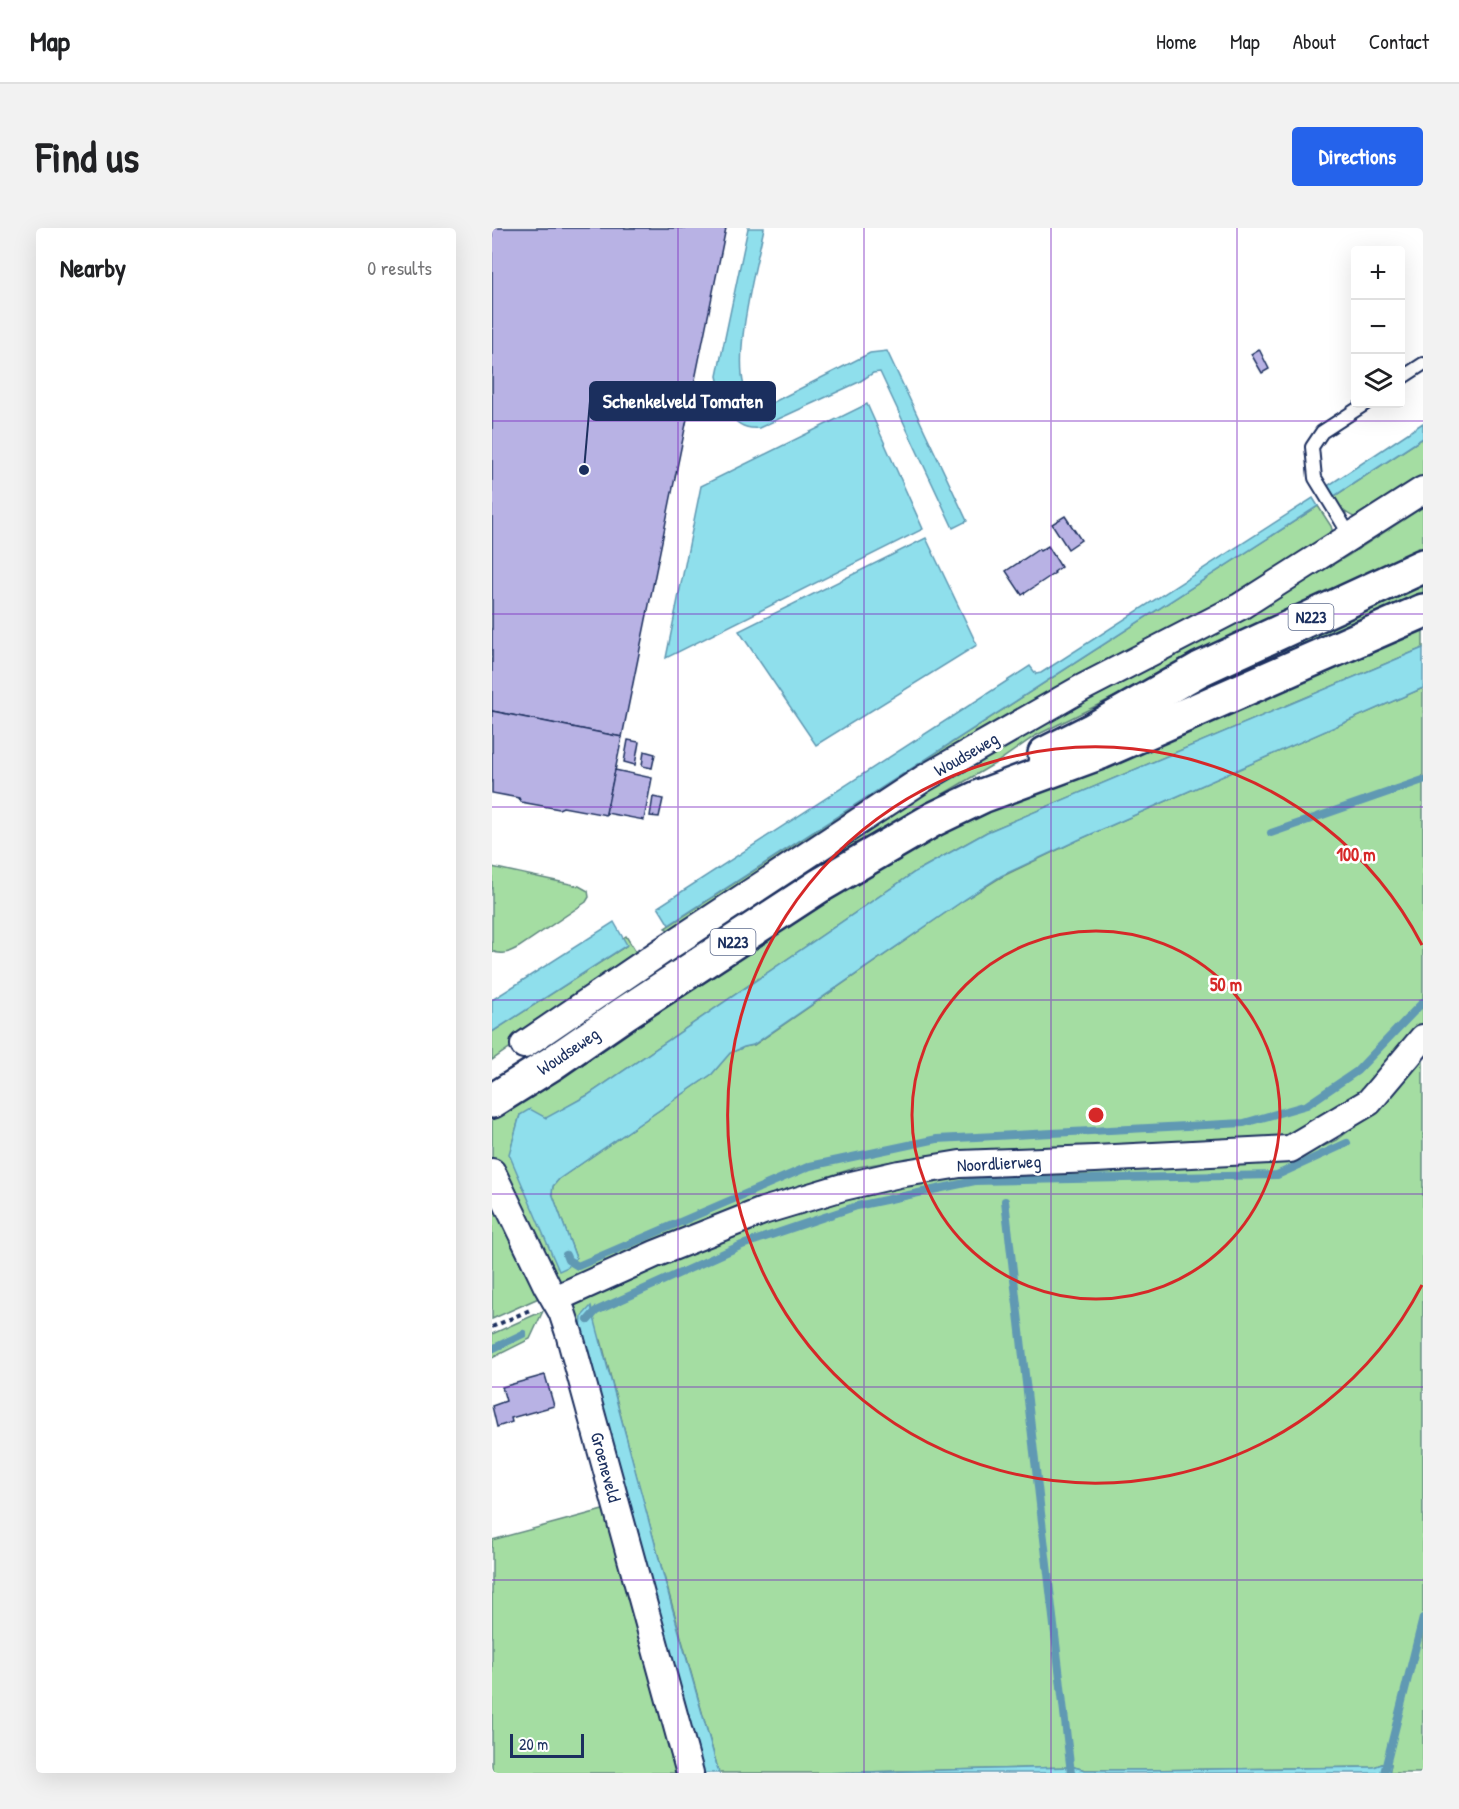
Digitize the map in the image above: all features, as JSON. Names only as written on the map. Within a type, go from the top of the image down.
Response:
[{"type":"main road","name":"Woudseweg","points":[[982,796],[1010,773],[1200,669],[1423,566]]},
{"type":"main road","name":"Woudseweg","points":[[492,1101],[819,886],[934,819],[982,796],[1101,753],[1423,611]]},
{"type":"street","name":"Woudseweg","points":[[524,1045],[923,779],[1082,688],[1240,606],[1423,490]]},
{"type":"street","name":"Noordlierweg","points":[[555,1299],[655,1254],[763,1211],[843,1187],[899,1174],[960,1164],[1290,1149],[1369,1102],[1423,1038]]},
{"type":"street","name":"Groeneveld","points":[[492,1172],[555,1299],[569,1333],[690,1773]]},
{"type":"lane","points":[[1405,376],[1423,364]]},
{"type":"lane","points":[[1351,537],[1315,478],[1312,447],[1322,432],[1359,408]]},
{"type":"path","points":[[492,1327],[555,1299]]},
{"type":"green space","points":[[1423,438],[1423,478],[1356,518],[1337,504],[1333,497]]},
{"type":"green space","points":[[1318,506],[1331,526],[1334,536],[670,931],[665,928]]},
{"type":"green space","points":[[1423,507],[1423,548],[1035,736],[996,763],[853,847],[741,918],[699,948],[693,947],[980,755],[1271,601],[1349,555]]},
{"type":"green space","points":[[1423,583],[1423,594],[1333,632],[1223,692],[1123,724],[1285,645]]},
{"type":"green space","points":[[1423,624],[1423,648],[987,832],[915,872],[588,1095],[546,1119],[540,1116],[520,1115],[511,1148],[576,1258],[552,1193],[553,1186],[559,1179],[712,1074],[730,1053],[754,1045],[1001,877],[1078,840],[1423,688],[1423,1026],[1381,1073],[1351,1101],[1334,1113],[1297,1132],[1261,1141],[929,1155],[858,1167],[791,1188],[557,1291],[492,1158],[492,1120],[794,922],[922,845],[1001,805]]},
{"type":"green space","points":[[492,867],[579,886],[588,891],[589,897],[586,902],[519,947],[506,953],[492,951]]},
{"type":"green space","points":[[626,936],[637,954],[636,960],[492,1060],[492,1032],[626,946],[623,938]]},
{"type":"green space","points":[[1423,1057],[1423,1773],[1389,1773],[1391,1764],[1382,1764],[1374,1767],[1085,1770],[1074,1767],[719,1773],[640,1490],[601,1340],[581,1329],[569,1304],[796,1207],[936,1177],[1268,1163],[1304,1155],[1337,1140],[1380,1106]]},
{"type":"green space","points":[[492,1182],[543,1296],[492,1319]]},
{"type":"green space","points":[[543,1311],[530,1339],[492,1358],[492,1334]]},
{"type":"green space","points":[[610,1508],[682,1773],[492,1773],[492,1540]]},
{"type":"water","points":[[748,228],[764,228],[750,291],[742,343],[741,367],[744,387],[751,401],[768,405],[870,353],[887,351],[967,521],[953,528],[880,372],[873,373],[859,382],[759,428],[740,425],[734,419],[721,395],[717,376]]},
{"type":"water","points":[[867,404],[923,529],[666,658],[701,486]]},
{"type":"water","points":[[1423,423],[1423,438],[1333,497],[1326,487]]},
{"type":"water","points":[[1313,498],[1318,506],[669,925],[658,907],[1030,666],[1036,674],[1041,673]]},
{"type":"water","points":[[926,538],[977,645],[816,745],[739,631]]},
{"type":"water","points":[[1423,648],[1423,688],[1001,876],[753,1045],[730,1053],[712,1074],[559,1179],[553,1186],[552,1193],[576,1258],[568,1267],[559,1271],[509,1154],[520,1115],[530,1109],[546,1118],[588,1095],[915,872],[987,832]]},
{"type":"water","points":[[614,922],[627,945],[492,1032],[492,1000]]},
{"type":"water","points":[[591,1306],[719,1773],[700,1773],[581,1329],[582,1316]]},
{"type":"water","points":[[1391,1764],[1389,1773],[819,1773],[1074,1767],[1085,1770],[1145,1770],[1374,1767]]},
{"type":"building","points":[[492,228],[726,228],[622,737],[492,711]]},
{"type":"building","points":[[1259,349],[1269,369],[1262,373],[1251,354]]},
{"type":"building","points":[[1065,516],[1081,540],[1068,549],[1052,524]]},
{"type":"building","points":[[1048,546],[1061,567],[1022,595],[1006,571],[1039,549],[1040,551]]},
{"type":"building","points":[[492,711],[622,737],[606,815],[521,802],[519,798],[492,793]]},
{"type":"building","points":[[628,740],[639,742],[635,765],[624,762]]},
{"type":"building","points":[[644,751],[655,754],[652,768],[642,766]]},
{"type":"building","points":[[615,770],[652,778],[644,820],[606,813]]},
{"type":"building","points":[[653,797],[663,799],[659,817],[650,816]]},
{"type":"building","points":[[545,1375],[554,1406],[511,1418],[512,1422],[497,1427],[492,1406],[506,1401],[502,1387]]},
{"type":"waterway","points":[[1271,833],[1423,780]]},
{"type":"waterway","points":[[566,1255],[568,1260],[578,1266],[810,1166],[937,1139],[1244,1123],[1307,1105],[1357,1071],[1423,1002]]},
{"type":"waterway","points":[[588,1320],[596,1311],[742,1245],[857,1206],[975,1181],[1277,1175],[1347,1143]]},
{"type":"waterway","points":[[1005,1201],[1071,1773]]},
{"type":"waterway","points":[[492,1349],[523,1334]]},
{"type":"waterway","points":[[1384,1773],[1423,1618]]},
{"type":"place","name":"Schenkelveld Tomaten","points":[[584,470]]}]
